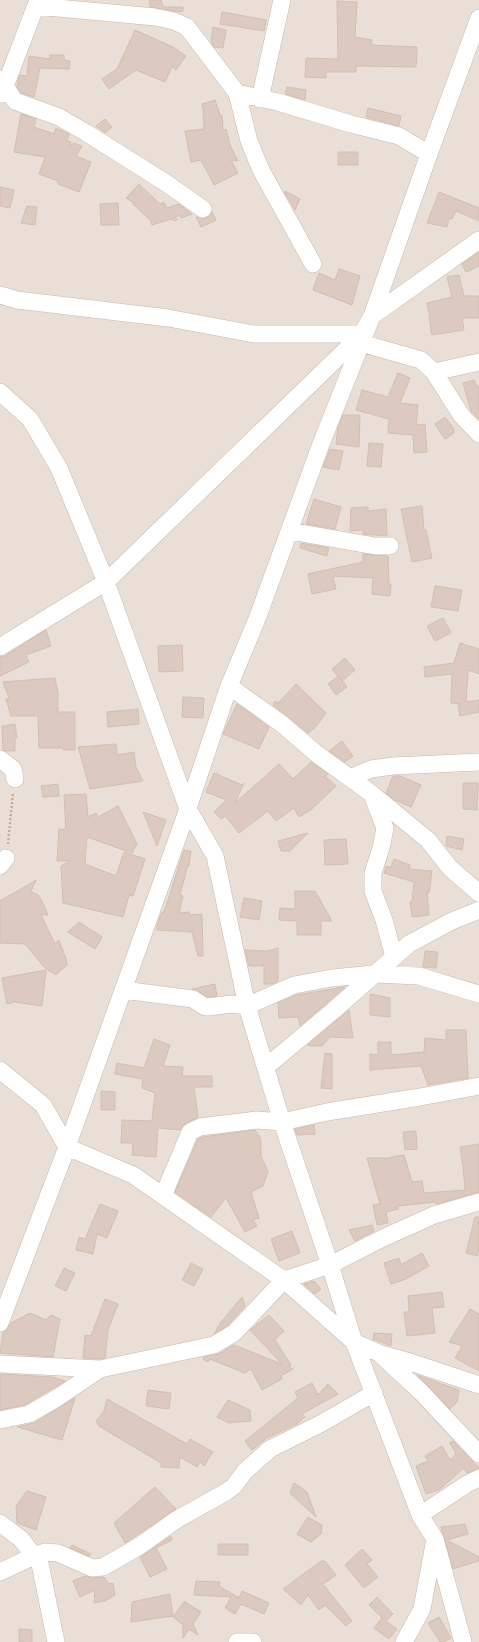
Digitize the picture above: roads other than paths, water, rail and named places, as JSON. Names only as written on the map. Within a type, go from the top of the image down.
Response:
[{"type":"street","points":[[260,99],[282,0]]},
{"type":"street","points":[[202,209],[166,183],[85,132],[59,117],[15,101],[2,88],[37,3],[155,17],[174,21],[187,27],[237,93],[249,141],[261,170],[313,264]]},
{"type":"street","points":[[0,1324],[67,1147],[188,809],[229,686],[257,619],[361,339],[372,316],[479,18]]},
{"type":"street","points":[[237,93],[278,102],[351,124],[399,136],[429,154]]},
{"type":"street","points":[[372,316],[479,240]]},
{"type":"street","points":[[0,294],[17,300],[168,318],[254,334],[361,339],[421,360],[434,372],[461,415],[479,434]]},
{"type":"street","points":[[0,647],[106,582],[361,339]]},
{"type":"street","points":[[434,372],[479,362]]},
{"type":"street","points":[[0,392],[30,419],[59,468],[106,582],[188,809],[215,856],[247,1006],[282,1122],[354,1342],[420,1515],[435,1540],[463,1642]]},
{"type":"street","points":[[290,531],[375,546],[390,546]]},
{"type":"street","points":[[229,686],[282,724],[318,755],[372,794],[428,840],[450,868],[479,893]]},
{"type":"street","points":[[0,759],[13,770],[15,779]]},
{"type":"street","points":[[350,778],[371,769],[393,766],[479,762]]},
{"type":"street","points":[[372,794],[385,828],[382,848],[373,873],[373,891],[384,920],[394,957]]},
{"type":"street","points":[[266,1067],[334,1010],[408,944],[452,921],[479,910]]},
{"type":"street","points":[[123,990],[193,999],[205,1007],[231,1004],[247,1006],[294,985],[332,978],[374,974],[419,976],[479,994]]},
{"type":"street","points":[[0,1070],[43,1105],[67,1147],[133,1174],[284,1280],[354,1342],[381,1354],[410,1362],[479,1386]]},
{"type":"street","points":[[163,1196],[190,1132],[200,1126],[257,1120],[282,1122],[328,1112],[479,1086]]},
{"type":"street","points":[[0,1364],[100,1369],[214,1345],[234,1333],[284,1280],[330,1265],[383,1238],[434,1215],[479,1202]]},
{"type":"street","points":[[381,1354],[422,1392],[479,1454]]},
{"type":"street","points":[[0,1420],[29,1414],[57,1398],[100,1369]]},
{"type":"street","points":[[0,1572],[45,1552],[58,1552],[92,1568],[103,1567],[138,1547],[176,1520],[226,1492],[234,1486],[245,1470],[270,1449],[374,1393]]},
{"type":"street","points":[[420,1515],[467,1484],[479,1478]]},
{"type":"street","points":[[0,1523],[22,1539],[40,1564],[56,1642]]},
{"type":"street","points":[[404,1642],[422,1609],[435,1540]]},
{"type":"street","points":[[237,1642],[253,1642]]}]
